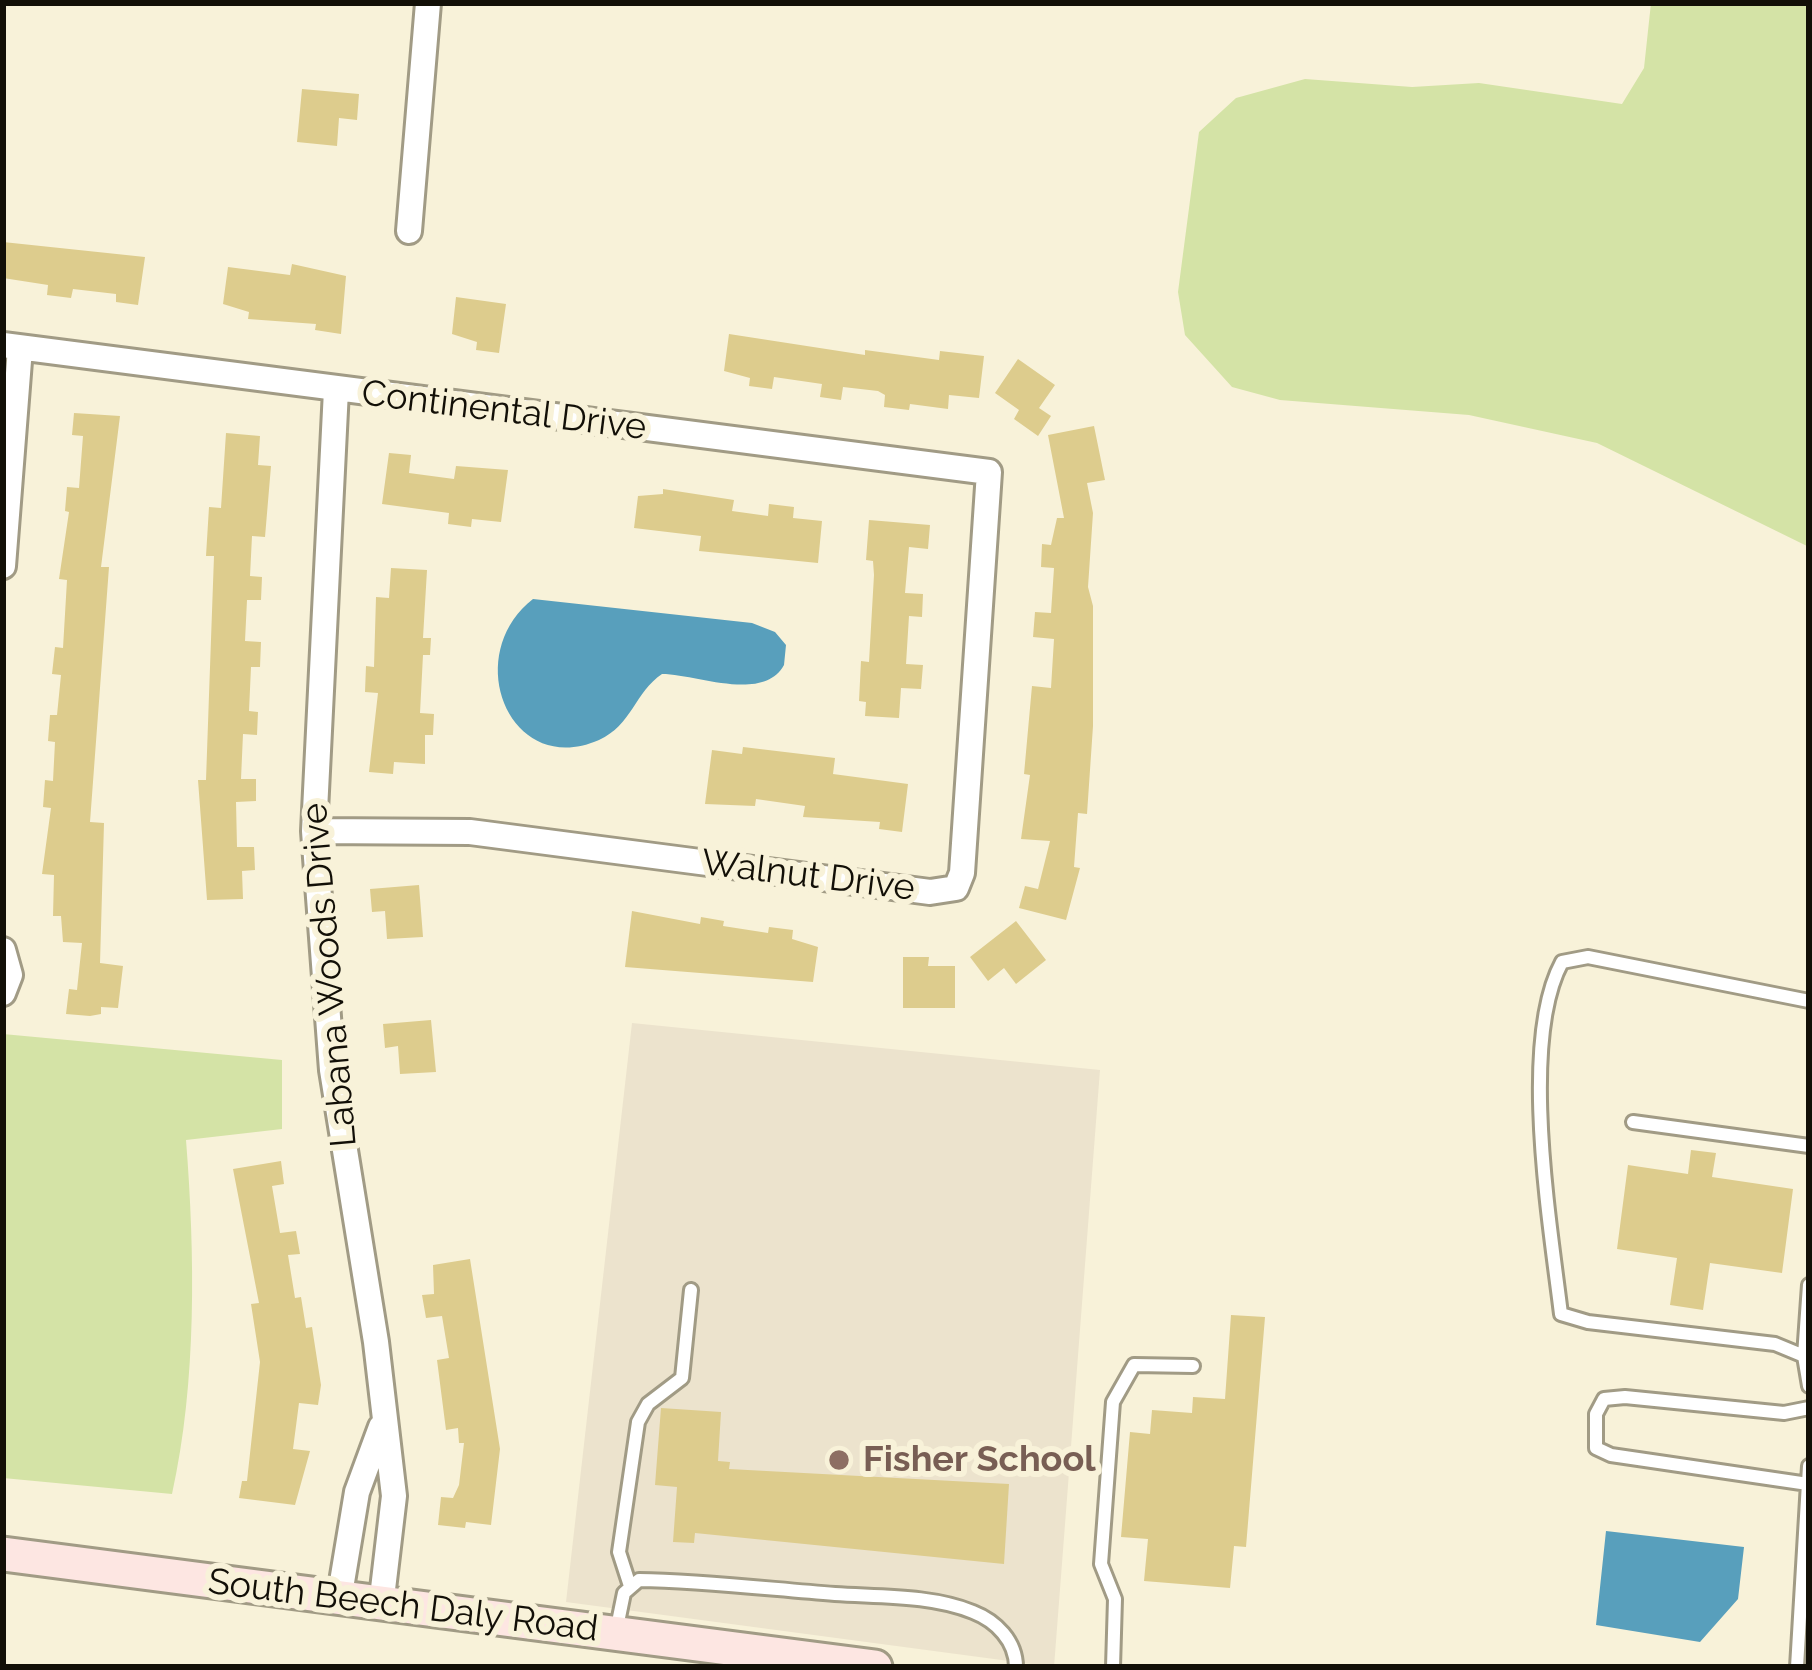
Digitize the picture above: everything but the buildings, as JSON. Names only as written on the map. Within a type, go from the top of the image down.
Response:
[{"type":"street","points":[[409,230],[428,3]]},
{"type":"street","points":[[3,566],[9,348]]},
{"type":"street","name":"Continental Drive","points":[[9,348],[989,472]]},
{"type":"street","name":"Labana Woods Drive","points":[[336,390],[314,832],[332,1070],[386,1413],[394,1496],[381,1606]]},
{"type":"street","name":"Walnut Drive","points":[[314,832],[470,832],[942,893],[956,888],[962,873],[989,472]]},
{"type":"street","points":[[3,950],[10,975],[3,993]]},
{"type":"street","name":"Labana Woods Drive","points":[[339,1600],[357,1492],[386,1413]]},
{"type":"street","name":"South Beech Daly Road","points":[[3,1554],[875,1667]]},
{"type":"lane","points":[[1804,1356],[1775,1344],[1588,1322],[1561,1314],[1543,1161],[1543,1039],[1562,962],[1588,957],[1809,1000]]},
{"type":"lane","points":[[1633,1122],[1809,1146]]},
{"type":"lane","points":[[1809,1285],[1804,1356],[1809,1386]]},
{"type":"lane","points":[[616,1633],[629,1583],[619,1552],[638,1422],[648,1405],[682,1378],[691,1290]]},
{"type":"lane","points":[[1114,1667],[1115,1599],[1101,1564],[1113,1402],[1134,1365],[1193,1366]]},
{"type":"lane","points":[[1808,1484],[1611,1456],[1596,1448],[1596,1414],[1604,1400],[1624,1397],[1784,1413],[1809,1408]]},
{"type":"lane","points":[[1798,1667],[1809,1466]]},
{"type":"lane","points":[[629,1583],[669,1580],[955,1605],[997,1624],[1016,1655],[1016,1667]]},
{"type":"shaded area","points":[[632,1023],[1100,1070],[1054,1667],[566,1602]]},
{"type":"green space","points":[[1651,3],[1809,3],[1809,547],[1597,443],[1469,415],[1280,400],[1232,387],[1185,335],[1178,292],[1199,132],[1236,98],[1305,79],[1412,87],[1479,83],[1622,104],[1644,68]]},
{"type":"green space","points":[[3,1034],[282,1060],[282,1129],[186,1140],[192,1318],[186,1407],[172,1494],[3,1478]]},
{"type":"water","points":[[533,599],[752,623],[775,632],[786,645],[784,665],[774,676],[745,685],[662,674],[610,734],[568,747],[541,742],[520,728],[505,706],[498,679],[500,651],[511,623]]},
{"type":"water","points":[[1606,1531],[1744,1547],[1738,1599],[1700,1642],[1596,1625]]},
{"type":"place","name":"Fisher School","points":[[839,1460]]}]
